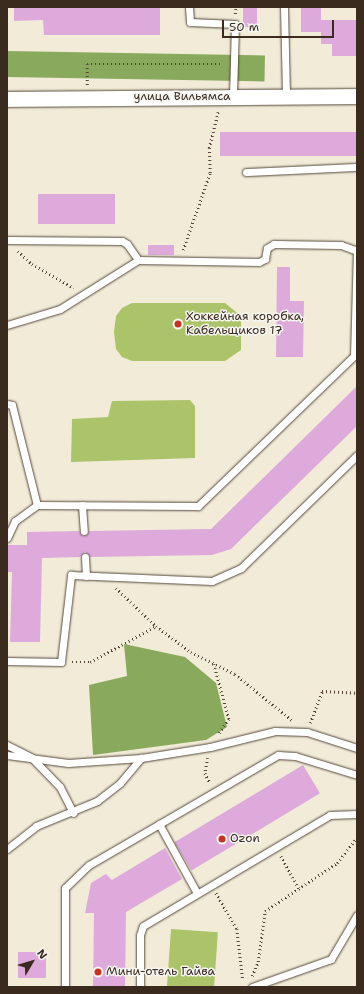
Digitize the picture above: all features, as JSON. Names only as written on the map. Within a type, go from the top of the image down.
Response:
[{"type":"street","name":"улица Вильямса","points":[[7,99],[357,96]]},
{"type":"lane","points":[[189,7],[190,22],[235,24],[233,97]]},
{"type":"lane","points":[[284,7],[286,96]]},
{"type":"lane","points":[[246,172],[357,167]]},
{"type":"lane","points":[[7,240],[122,241],[127,244],[138,260]]},
{"type":"lane","points":[[7,325],[60,309],[138,260],[259,262],[265,259],[268,248],[274,244],[342,245],[356,250],[354,356],[198,506],[37,504],[15,521],[7,538]]},
{"type":"lane","points":[[7,404],[12,405],[37,504]]},
{"type":"lane","points":[[7,661],[61,662],[71,575],[105,578],[212,581],[241,568],[357,455]]},
{"type":"lane","points":[[82,505],[84,531]]},
{"type":"lane","points":[[85,557],[86,576]]},
{"type":"lane","points":[[7,755],[68,763],[141,758],[210,747],[275,731],[307,732],[357,748]]},
{"type":"lane","points":[[7,744],[32,758],[60,787],[73,813]]},
{"type":"lane","points":[[65,987],[65,888],[89,865],[274,757],[286,754],[357,774]]},
{"type":"lane","points":[[7,849],[36,826],[73,813],[97,801],[120,783],[141,758]]},
{"type":"lane","points":[[140,987],[140,935],[143,926],[330,815],[357,814]]},
{"type":"lane","points":[[159,824],[197,893]]},
{"type":"lane","points":[[251,984],[331,959],[357,915]]},
{"type":"path","points":[[87,89],[87,64],[234,64]]},
{"type":"path","points":[[180,261],[210,173],[209,148],[218,112]]},
{"type":"path","points":[[17,250],[32,264],[85,294]]},
{"type":"path","points":[[105,578],[156,626],[191,652],[235,674],[307,732],[322,691],[357,693]]},
{"type":"path","points":[[61,662],[90,662],[156,626]]},
{"type":"path","points":[[214,664],[230,719],[210,747],[205,773],[215,791]]},
{"type":"path","points":[[251,984],[258,962],[265,911],[337,863],[357,837]]},
{"type":"path","points":[[276,847],[299,888]]},
{"type":"path","points":[[212,885],[237,929],[244,987]]},
{"type":"green space","points":[[7,51],[265,56],[265,81],[7,77]]},
{"type":"green space","name":"Хоккейная коробка, Кабельщиков 17","points":[[132,303],[225,303],[241,316],[241,350],[225,361],[132,361],[122,357],[116,349],[114,332],[116,316],[122,308]]},
{"type":"green space","points":[[190,400],[195,406],[195,458],[71,462],[72,419],[108,417],[112,401]]},
{"type":"green space","points":[[124,644],[185,657],[216,683],[227,727],[206,740],[93,755],[89,685],[127,676]]},
{"type":"green space","points":[[171,929],[218,932],[214,987],[167,987]]},
{"type":"building","points":[[14,7],[160,8],[160,35],[44,35],[43,20],[14,21]]},
{"type":"building","points":[[243,7],[257,7],[257,27],[243,27]]},
{"type":"building","points":[[301,7],[321,7],[321,20],[357,20],[357,56],[332,56],[332,44],[321,44],[321,32],[301,32]]},
{"type":"building","points":[[220,132],[357,132],[357,156],[220,156]]},
{"type":"building","points":[[38,194],[115,194],[115,224],[38,224]]},
{"type":"building","points":[[148,245],[174,245],[174,255],[148,255]]},
{"type":"building","points":[[277,267],[290,267],[290,301],[304,301],[303,357],[276,357]]},
{"type":"building","points":[[357,386],[357,426],[231,549],[212,555],[90,557],[85,552],[80,557],[42,558],[40,642],[10,642],[12,572],[7,572],[7,545],[27,545],[27,532],[79,531],[84,536],[89,531],[211,529]]},
{"type":"building","points":[[303,765],[320,793],[191,871],[174,842]]},
{"type":"building","points":[[165,848],[182,879],[126,912],[125,987],[93,987],[94,913],[85,913],[91,883],[106,874],[112,880]]},
{"type":"building","points":[[18,952],[46,952],[46,978],[18,978]]},
{"type":"place","name":"Хоккейная коробка, Кабельщиков 17","points":[[178,324]]},
{"type":"place","name":"Ozon","points":[[222,839]]},
{"type":"place","name":"Мини-отель Гайва","points":[[98,972]]}]
